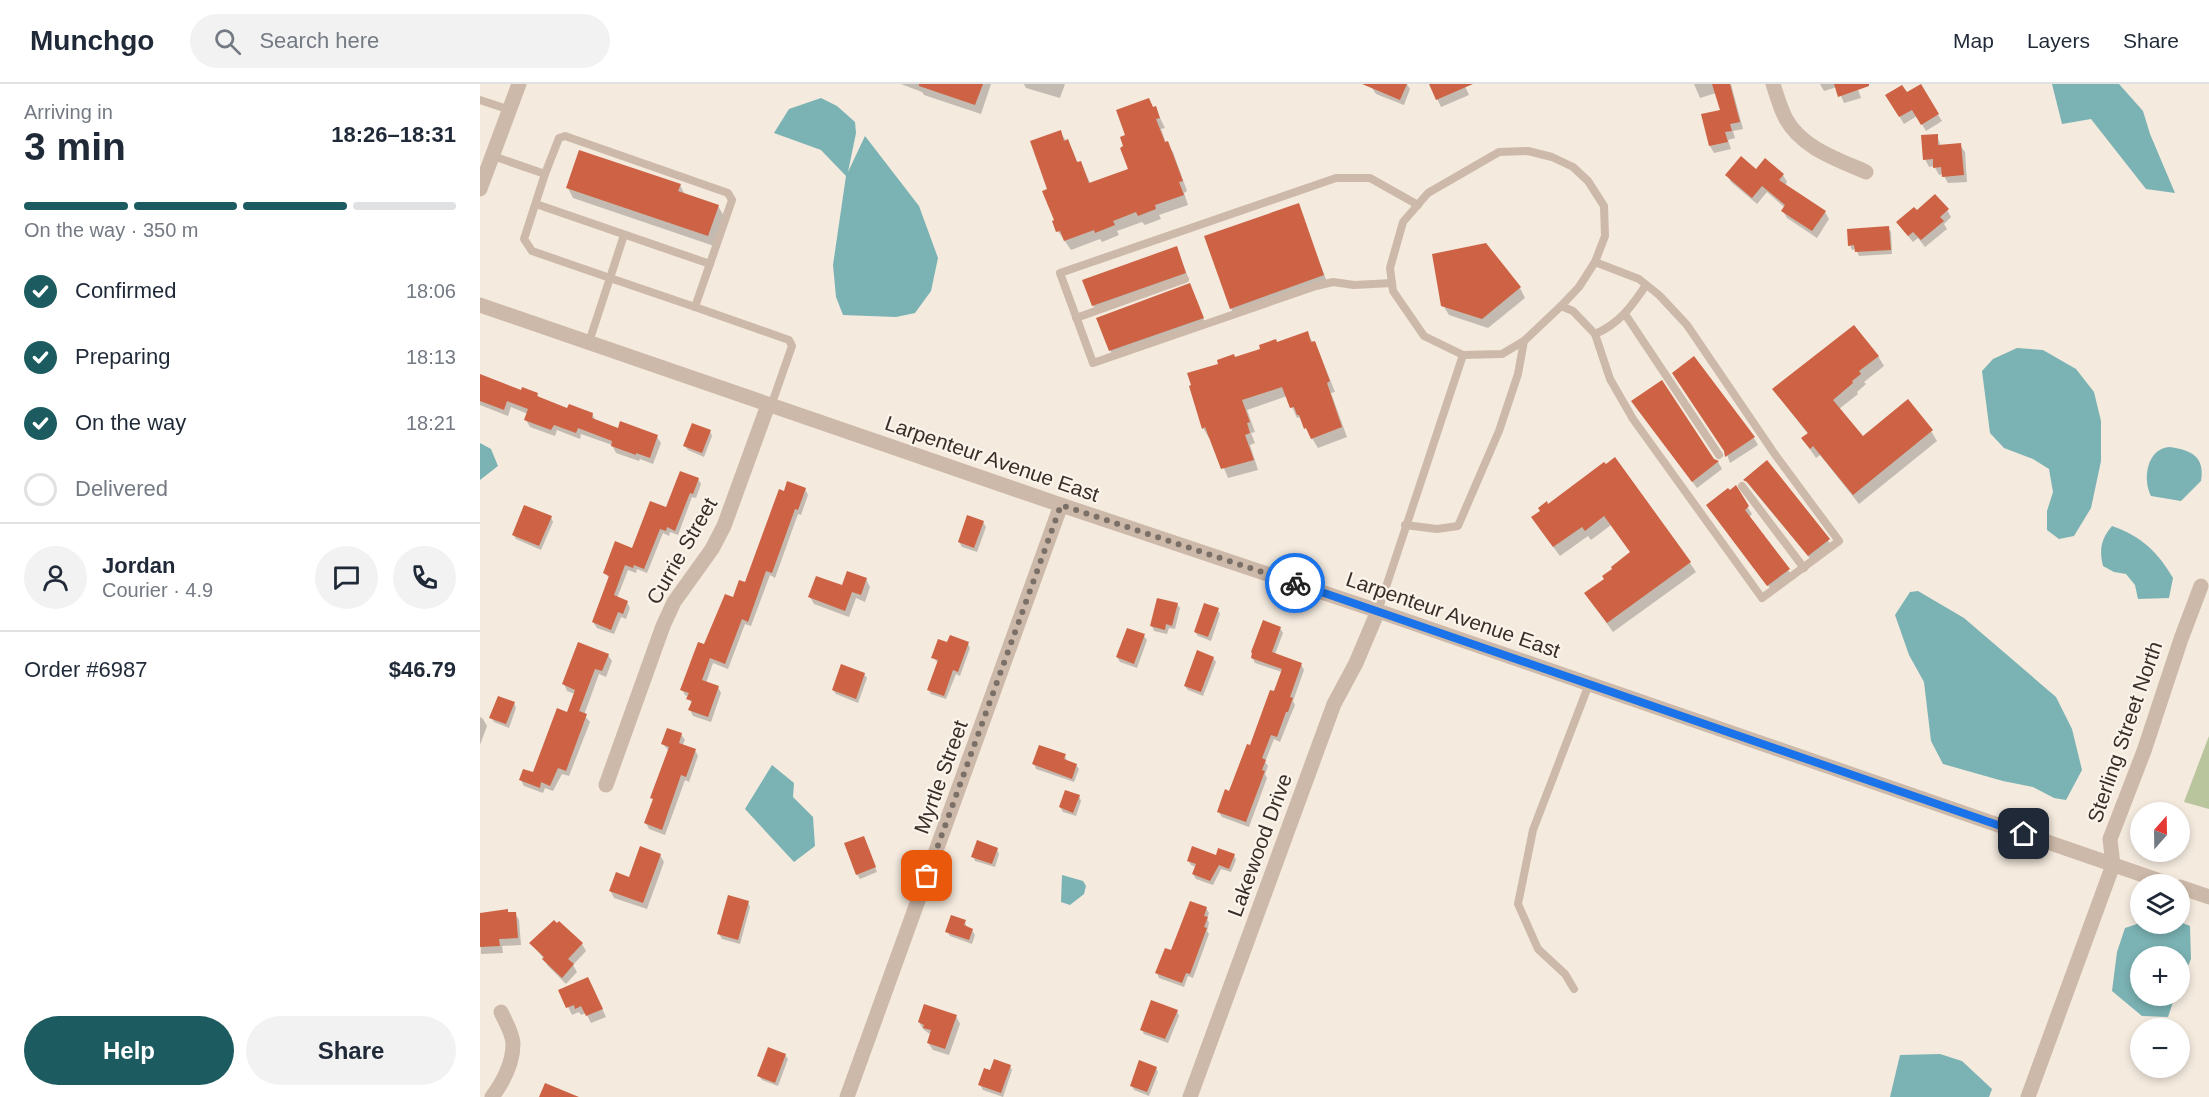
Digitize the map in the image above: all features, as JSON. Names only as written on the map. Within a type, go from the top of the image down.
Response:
[{"type":"street","points":[[480,189],[519,84]]},
{"type":"street","points":[[1773,84],[1786,119],[1796,133],[1808,144],[1866,172]]},
{"type":"street","name":"Larpenteur Avenue East","points":[[480,305],[2140,874]]},
{"type":"street","name":"Currie Street","points":[[606,785],[663,626],[674,602],[712,549],[724,526],[769,405]]},
{"type":"street","name":"Myrtle Street","points":[[847,1097],[1061,505]]},
{"type":"street","name":"Sterling Street North","points":[[2028,1097],[2113,865],[2110,839],[2144,751],[2201,586]]},
{"type":"street","name":"Lakewood Drive","points":[[1190,1097],[1334,704],[1356,663],[1378,611]]},
{"type":"street","points":[[2190,890],[2209,897]]},
{"type":"street","points":[[492,1097],[501,1086],[509,1068],[513,1042],[501,1012]]},
{"type":"lane","points":[[480,100],[510,110]]},
{"type":"lane","points":[[695,307],[732,200],[728,193],[565,136],[559,138],[524,239],[532,251],[789,340],[792,346],[769,405]]},
{"type":"lane","points":[[1528,151],[1552,157],[1573,167],[1588,181],[1604,206],[1605,236],[1595,262],[1579,287],[1524,341],[1502,354],[1463,355],[1424,336],[1393,291],[1390,268],[1403,222],[1418,205],[1428,193],[1499,152],[1528,151]]},
{"type":"lane","points":[[493,156],[545,174]]},
{"type":"lane","points":[[1392,283],[1354,285],[1333,282],[1316,286],[1093,363],[1060,273],[1336,178],[1371,178],[1418,205]]},
{"type":"lane","points":[[536,204],[710,264]]},
{"type":"lane","points":[[589,342],[624,235]]},
{"type":"lane","points":[[1561,306],[1573,311],[1595,334],[1610,379],[1633,419],[1762,598],[1839,542],[1774,453],[1687,325],[1639,279],[1595,262]]},
{"type":"lane","points":[[1076,318],[1185,279]]},
{"type":"lane","points":[[1595,334],[1610,328],[1625,314],[1646,285]]},
{"type":"lane","points":[[1625,314],[1719,455]]},
{"type":"lane","points":[[1405,525],[1437,529],[1458,526],[1499,430],[1518,374],[1524,341]]},
{"type":"lane","points":[[1378,611],[1463,355]]},
{"type":"lane","points":[[1742,486],[1804,568]]},
{"type":"lane","points":[[1574,989],[1565,974],[1538,949],[1518,904],[1533,830],[1588,684]]},
{"type":"green space","points":[[2209,736],[2209,809],[2184,802]]},
{"type":"water","points":[[2052,84],[2119,84],[2143,111],[2150,134],[2175,193],[2146,189],[2091,119],[2062,124]]},
{"type":"water","points":[[821,98],[837,106],[855,122],[856,133],[848,172],[865,136],[919,206],[938,258],[931,291],[915,313],[896,317],[843,315],[836,297],[833,265],[846,176],[821,150],[774,133],[789,109]]},
{"type":"water","points":[[2017,348],[2043,350],[2076,369],[2094,392],[2101,421],[2101,461],[2091,508],[2074,536],[2059,539],[2047,530],[2047,511],[2053,492],[2049,469],[2033,459],[2004,448],[1990,433],[1982,371],[1993,359]]},
{"type":"water","points":[[480,443],[491,449],[498,466],[480,480]]},
{"type":"water","points":[[2169,447],[2190,452],[2201,466],[2201,481],[2181,501],[2151,496],[2148,489],[2147,474],[2151,459],[2162,449]]},
{"type":"water","points":[[2112,526],[2140,540],[2161,560],[2173,578],[2169,598],[2138,599],[2135,585],[2126,574],[2114,572],[2103,566],[2102,544]]},
{"type":"water","points":[[1918,591],[1964,618],[2056,697],[2072,729],[2082,770],[2066,800],[2054,798],[2033,787],[1943,764],[1931,741],[1924,682],[1909,655],[1895,615],[1910,592]]},
{"type":"water","points":[[772,765],[794,783],[793,797],[813,817],[815,846],[794,862],[745,809]]},
{"type":"water","points":[[1062,875],[1083,881],[1086,886],[1084,894],[1070,905],[1061,902]]},
{"type":"water","points":[[2130,926],[2130,934],[2190,934],[2190,926],[2191,959],[2190,961],[2190,946],[2130,946],[2130,1006],[2112,991],[2117,952],[2125,928]]},
{"type":"water","points":[[2130,1006],[2172,1006],[2168,1017],[2142,1016]]},
{"type":"water","points":[[1940,1054],[1962,1061],[1992,1089],[1989,1097],[1890,1097],[1900,1055]]},
{"type":"building","points":[[919,84],[983,84],[975,105],[919,86]]},
{"type":"building","points":[[1362,84],[1407,84],[1400,100]]},
{"type":"building","points":[[1429,84],[1473,84],[1436,100]]},
{"type":"building","points":[[1712,84],[1730,84],[1740,122],[1730,124],[1732,131],[1725,132],[1728,142],[1709,146],[1701,114],[1720,110]]},
{"type":"building","points":[[1834,84],[1869,84],[1869,86],[1838,97]]},
{"type":"building","points":[[1921,84],[1939,114],[1921,125],[1912,110],[1899,117],[1885,95],[1902,85],[1907,92]]},
{"type":"building","points":[[1149,98],[1153,107],[1156,106],[1160,118],[1156,119],[1165,142],[1168,141],[1183,181],[1179,182],[1184,195],[1155,205],[1156,209],[1138,216],[1136,212],[1113,221],[1115,225],[1095,233],[1094,230],[1064,241],[1060,231],[1056,232],[1052,221],[1054,220],[1042,191],[1047,189],[1030,141],[1061,130],[1064,141],[1068,139],[1077,162],[1081,161],[1089,183],[1128,169],[1120,148],[1123,146],[1120,137],[1125,135],[1116,110]]},
{"type":"building","points":[[1938,134],[1938,145],[1961,143],[1964,175],[1942,177],[1941,167],[1933,168],[1933,159],[1923,160],[1921,135]]},
{"type":"building","points":[[579,150],[681,184],[678,191],[719,205],[708,236],[566,188]]},
{"type":"building","points":[[1741,156],[1756,169],[1765,158],[1784,174],[1779,180],[1826,211],[1812,231],[1781,211],[1785,205],[1762,186],[1752,198],[1725,175]]},
{"type":"building","points":[[1935,194],[1949,209],[1940,217],[1944,221],[1921,240],[1913,232],[1908,236],[1896,222],[1914,207],[1917,210]]},
{"type":"building","points":[[1299,203],[1324,275],[1230,309],[1204,236]]},
{"type":"building","points":[[1889,226],[1891,250],[1855,252],[1854,245],[1848,246],[1847,229]]},
{"type":"building","points":[[1486,243],[1521,287],[1482,319],[1441,306],[1432,254]]},
{"type":"building","points":[[1177,246],[1186,273],[1092,306],[1082,280]]},
{"type":"building","points":[[1190,283],[1204,318],[1109,351],[1096,318]]},
{"type":"building","points":[[1854,325],[1879,356],[1859,371],[1861,374],[1852,381],[1853,383],[1833,400],[1863,436],[1908,399],[1933,430],[1853,495],[1813,446],[1810,449],[1801,438],[1808,433],[1772,389]]},
{"type":"building","points":[[1308,331],[1311,342],[1315,341],[1330,381],[1327,383],[1342,427],[1311,439],[1294,407],[1290,408],[1282,387],[1242,400],[1250,422],[1247,423],[1250,433],[1245,435],[1254,460],[1221,469],[1205,427],[1202,429],[1187,373],[1218,364],[1217,360],[1234,354],[1235,357],[1260,349],[1259,345],[1276,339],[1277,342]]},
{"type":"building","points":[[1694,356],[1755,437],[1725,457],[1724,451],[1672,373]]},
{"type":"building","points":[[480,374],[521,390],[522,387],[538,393],[537,396],[567,408],[569,404],[593,413],[592,418],[618,428],[620,421],[658,435],[650,458],[611,446],[612,441],[578,428],[576,433],[554,425],[551,430],[524,420],[528,409],[507,401],[504,410],[480,401]]},
{"type":"building","points":[[1662,380],[1714,459],[1719,461],[1692,482],[1631,401]]},
{"type":"building","points":[[692,423],[711,430],[702,453],[683,446]]},
{"type":"building","points":[[1615,457],[1691,562],[1607,623],[1584,593],[1604,579],[1602,576],[1630,552],[1604,516],[1585,531],[1582,527],[1553,547],[1531,517],[1540,511],[1538,508],[1547,501],[1548,504],[1604,462],[1606,464]]},
{"type":"building","points":[[1767,460],[1830,539],[1808,556],[1743,480]]},
{"type":"building","points":[[680,471],[699,478],[693,494],[690,493],[675,531],[667,527],[666,531],[660,529],[644,569],[634,565],[633,568],[625,565],[614,595],[628,601],[623,614],[618,612],[611,630],[592,622],[609,576],[603,573],[615,541],[632,548],[650,501],[666,507]]},
{"type":"building","points":[[787,481],[806,488],[798,510],[795,509],[772,573],[766,571],[748,622],[742,619],[725,664],[710,658],[702,680],[719,686],[708,717],[688,710],[692,701],[686,699],[689,693],[680,690],[698,642],[704,644],[725,594],[733,597],[739,580],[745,582],[779,489],[784,491]]},
{"type":"building","points":[[1736,485],[1749,506],[1745,510],[1790,569],[1767,586],[1706,505],[1728,488],[1730,490]]},
{"type":"building","points":[[524,505],[552,516],[539,546],[512,535]]},
{"type":"building","points":[[967,515],[984,521],[974,548],[958,542]]},
{"type":"building","points":[[847,571],[867,578],[861,595],[852,592],[845,611],[808,597],[816,576],[842,585]]},
{"type":"building","points":[[1157,598],[1178,603],[1172,626],[1166,624],[1165,630],[1150,626]]},
{"type":"building","points":[[1204,603],[1219,608],[1208,637],[1194,632]]},
{"type":"building","points":[[1263,620],[1281,627],[1272,652],[1302,663],[1290,697],[1293,698],[1288,712],[1286,712],[1277,737],[1271,735],[1262,758],[1266,760],[1262,770],[1265,771],[1246,822],[1217,812],[1225,789],[1229,791],[1247,744],[1250,745],[1270,690],[1274,691],[1282,669],[1251,658],[1251,652]]},
{"type":"building","points":[[1127,628],[1145,634],[1134,664],[1116,657]]},
{"type":"building","points":[[950,635],[969,642],[958,672],[953,670],[944,696],[927,690],[938,660],[931,658],[938,639],[947,642]]},
{"type":"building","points":[[578,642],[609,654],[602,671],[595,669],[579,711],[587,714],[566,771],[558,768],[550,786],[541,782],[540,788],[519,780],[523,769],[533,772],[557,708],[567,712],[575,690],[562,684]]},
{"type":"building","points":[[1197,650],[1214,657],[1201,692],[1184,686]]},
{"type":"building","points":[[841,664],[865,673],[856,699],[832,690]]},
{"type":"building","points":[[498,696],[515,702],[506,724],[489,718]]},
{"type":"building","points":[[667,728],[682,733],[679,743],[696,749],[686,777],[681,775],[662,830],[644,823],[653,799],[650,798],[669,747],[661,744]]},
{"type":"building","points":[[1039,745],[1066,754],[1064,759],[1077,764],[1072,779],[1032,764]]},
{"type":"building","points":[[1065,790],[1080,795],[1073,813],[1059,807]]},
{"type":"building","points":[[864,836],[876,867],[856,875],[844,843]]},
{"type":"building","points":[[977,840],[998,848],[992,864],[971,857]]},
{"type":"building","points":[[640,846],[661,854],[643,903],[609,891],[616,872],[629,877]]},
{"type":"building","points":[[1192,846],[1216,855],[1218,848],[1235,854],[1229,869],[1219,865],[1210,881],[1192,874],[1196,864],[1187,861]]},
{"type":"building","points":[[728,895],[749,901],[738,940],[717,934]]},
{"type":"building","points":[[1190,901],[1207,907],[1204,916],[1208,917],[1204,927],[1207,928],[1190,974],[1186,973],[1182,983],[1155,973],[1165,948],[1171,950]]},
{"type":"building","points":[[508,909],[508,912],[516,912],[518,938],[499,939],[500,946],[480,947],[480,913]]},
{"type":"building","points":[[951,915],[966,920],[964,925],[973,929],[969,940],[945,932]]},
{"type":"building","points":[[554,920],[557,923],[559,921],[583,943],[568,959],[574,964],[562,978],[529,943]]},
{"type":"building","points":[[588,977],[603,1009],[586,1016],[581,1006],[575,1009],[574,1005],[566,1008],[558,990]]},
{"type":"building","points":[[1151,1000],[1178,1010],[1165,1039],[1140,1030]]},
{"type":"building","points":[[924,1004],[957,1015],[945,1049],[927,1043],[931,1030],[923,1028],[924,1025],[918,1022]]},
{"type":"building","points":[[768,1047],[786,1054],[775,1083],[757,1076]]},
{"type":"building","points":[[994,1059],[1011,1065],[1001,1093],[978,1085],[984,1068],[990,1070]]},
{"type":"building","points":[[1139,1060],[1157,1067],[1147,1092],[1130,1086]]},
{"type":"building","points":[[545,1083],[579,1097],[539,1097]]},
{"type":"way so far","points":[[927,876],[1061,505],[1295,583]]},
{"type":"route","points":[[1295,583],[2024,834]]}]
